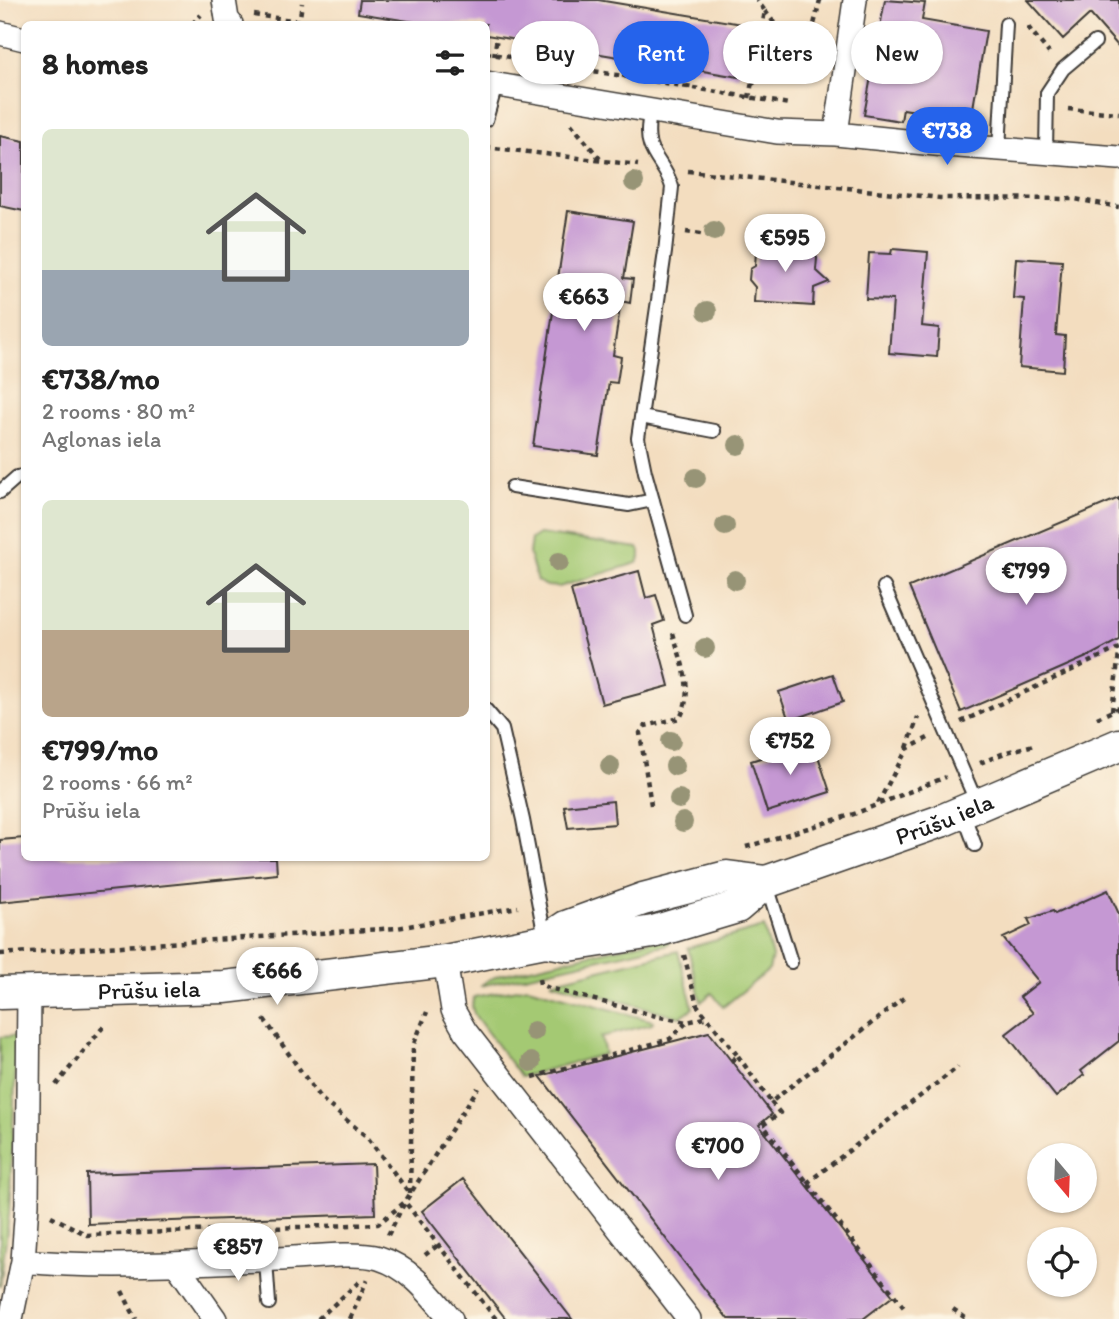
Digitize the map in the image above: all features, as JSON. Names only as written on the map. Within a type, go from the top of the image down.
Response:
[{"type":"street","points":[[838,123],[855,0]]},
{"type":"street","points":[[0,33],[21,38]]},
{"type":"street","points":[[491,84],[777,132],[838,123],[999,149],[1119,158]]},
{"type":"street","name":"Prūšu iela","points":[[15,992],[224,987],[445,961],[545,941],[566,927],[643,899],[727,877],[766,882],[970,810],[1119,745]]},
{"type":"street","points":[[445,961],[453,1010],[465,1031],[689,1319]]},
{"type":"street","points":[[11,1319],[23,1261],[27,1205],[28,1119],[15,992]]},
{"type":"street","points":[[23,1261],[78,1266],[177,1265],[339,1256],[377,1257],[404,1269],[428,1291],[451,1319]]},
{"type":"street","points":[[177,1265],[215,1319]]},
{"type":"lane","points":[[999,149],[1006,24]]},
{"type":"lane","points":[[1046,152],[1047,93],[1063,69],[1095,42]]},
{"type":"lane","points":[[650,110],[649,142],[671,187],[671,199],[639,447],[685,615]]},
{"type":"lane","points":[[641,417],[714,431]]},
{"type":"lane","points":[[0,492],[21,476]]},
{"type":"lane","points":[[512,487],[629,505],[653,500]]},
{"type":"lane","points":[[884,587],[962,771],[975,845]]},
{"type":"lane","points":[[490,715],[502,729],[523,820],[545,941]]},
{"type":"lane","points":[[766,882],[791,962]]},
{"type":"lane","points":[[266,1260],[269,1303]]},
{"type":"path","points":[[757,0],[773,21]]},
{"type":"path","points":[[815,21],[820,0]]},
{"type":"path","points":[[299,21],[302,3]]},
{"type":"path","points":[[749,97],[765,11]]},
{"type":"path","points":[[227,12],[286,21]]},
{"type":"path","points":[[366,21],[367,14]]},
{"type":"path","points":[[1021,20],[1063,69]]},
{"type":"path","points":[[490,54],[749,97],[838,123]]},
{"type":"path","points":[[554,95],[562,112],[601,161]]},
{"type":"path","points":[[1046,107],[1119,113]]},
{"type":"path","points":[[490,147],[940,198],[1075,199],[1119,207]]},
{"type":"path","points":[[651,805],[640,733],[645,726],[680,718],[686,706],[688,689],[670,623]]},
{"type":"path","points":[[878,804],[906,749],[1119,648]]},
{"type":"path","points":[[1112,711],[1119,653]]},
{"type":"path","points":[[1093,720],[1119,708]]},
{"type":"path","points":[[742,848],[878,804],[1007,751],[1038,743]]},
{"type":"path","points":[[0,954],[397,928],[537,904]]},
{"type":"path","points":[[681,944],[697,1004],[780,1113],[763,1125],[905,1309]]},
{"type":"path","points":[[539,979],[540,984],[549,988],[660,1017],[687,1022],[709,1017]]},
{"type":"path","points":[[771,1102],[905,996]]},
{"type":"path","points":[[410,1194],[413,1046],[427,1010]]},
{"type":"path","points":[[264,1019],[320,1098],[367,1138],[410,1194]]},
{"type":"path","points":[[512,1091],[525,1080],[536,1076],[670,1039],[687,1022]]},
{"type":"path","points":[[28,1119],[104,1026]]},
{"type":"path","points":[[731,1061],[738,1056]]},
{"type":"path","points":[[807,1183],[958,1066]]},
{"type":"path","points":[[27,1205],[88,1235],[378,1224],[405,1202],[482,1082],[497,1071]]},
{"type":"path","points":[[405,1202],[496,1319]]},
{"type":"path","points":[[318,1319],[371,1271]]},
{"type":"path","points":[[953,1309],[967,1319]]},
{"type":"green space","points":[[539,534],[638,548],[640,558],[637,563],[559,587],[547,586],[537,581],[529,553],[531,539]]},
{"type":"green space","points":[[764,927],[772,957],[769,970],[723,1007],[712,993],[701,1002],[688,948]]},
{"type":"green space","points":[[671,936],[668,944],[480,986],[500,975]]},
{"type":"green space","points":[[678,951],[693,1008],[680,1017],[551,982]]},
{"type":"green space","points":[[528,987],[653,1021],[652,1024],[601,1037],[605,1054],[521,1077],[476,1017],[472,1005],[474,997]]},
{"type":"green space","points":[[17,1036],[9,1214],[0,1287],[0,1037]]},
{"type":"building","points":[[360,0],[598,0],[724,21],[723,74],[709,72],[709,21],[613,21],[613,56],[599,54],[599,21],[511,21],[511,39],[490,36],[490,21],[408,21],[358,13]]},
{"type":"building","points":[[885,0],[925,3],[922,20],[928,21],[881,21]]},
{"type":"building","points":[[1028,0],[1119,0],[1119,47],[1090,14],[1063,39]]},
{"type":"building","points":[[943,24],[986,31],[971,120],[903,109],[901,121],[864,115],[870,84],[943,84]]},
{"type":"building","points":[[0,136],[21,140],[21,210],[0,206]]},
{"type":"building","points":[[568,211],[633,221],[624,278],[633,279],[630,303],[621,301],[613,355],[621,357],[617,383],[609,382],[598,455],[533,446]]},
{"type":"building","points":[[757,238],[785,240],[785,247],[810,249],[817,258],[816,270],[829,282],[814,288],[813,306],[754,302],[755,287],[749,280],[750,269],[755,266]]},
{"type":"building","points":[[892,249],[928,252],[922,326],[939,328],[937,357],[889,353],[893,300],[866,299],[869,253],[891,254]]},
{"type":"building","points":[[1016,258],[1062,261],[1056,335],[1065,336],[1063,371],[1019,367],[1024,299],[1013,298]]},
{"type":"building","points":[[1119,498],[1119,640],[1089,656],[961,712],[909,587]]},
{"type":"building","points":[[639,571],[646,598],[656,595],[664,621],[653,625],[669,686],[602,704],[571,590]]},
{"type":"building","points":[[833,674],[843,702],[789,721],[779,692]]},
{"type":"building","points":[[813,741],[830,792],[767,812],[751,761]]},
{"type":"building","points":[[613,801],[615,824],[568,828],[564,806]]},
{"type":"building","points":[[21,838],[21,861],[276,861],[277,874],[0,902],[0,840]]},
{"type":"building","points":[[1108,890],[1119,914],[1119,1041],[1081,1071],[1084,1075],[1056,1097],[1006,1034],[1033,1013],[1020,997],[1039,982],[1003,938],[1031,925],[1028,919],[1053,911],[1055,914]]},
{"type":"building","points":[[709,1032],[772,1114],[759,1125],[893,1296],[863,1319],[728,1319],[540,1076]]},
{"type":"building","points":[[373,1164],[375,1214],[88,1224],[87,1174]]},
{"type":"building","points":[[463,1179],[572,1319],[506,1319],[422,1211]]}]
